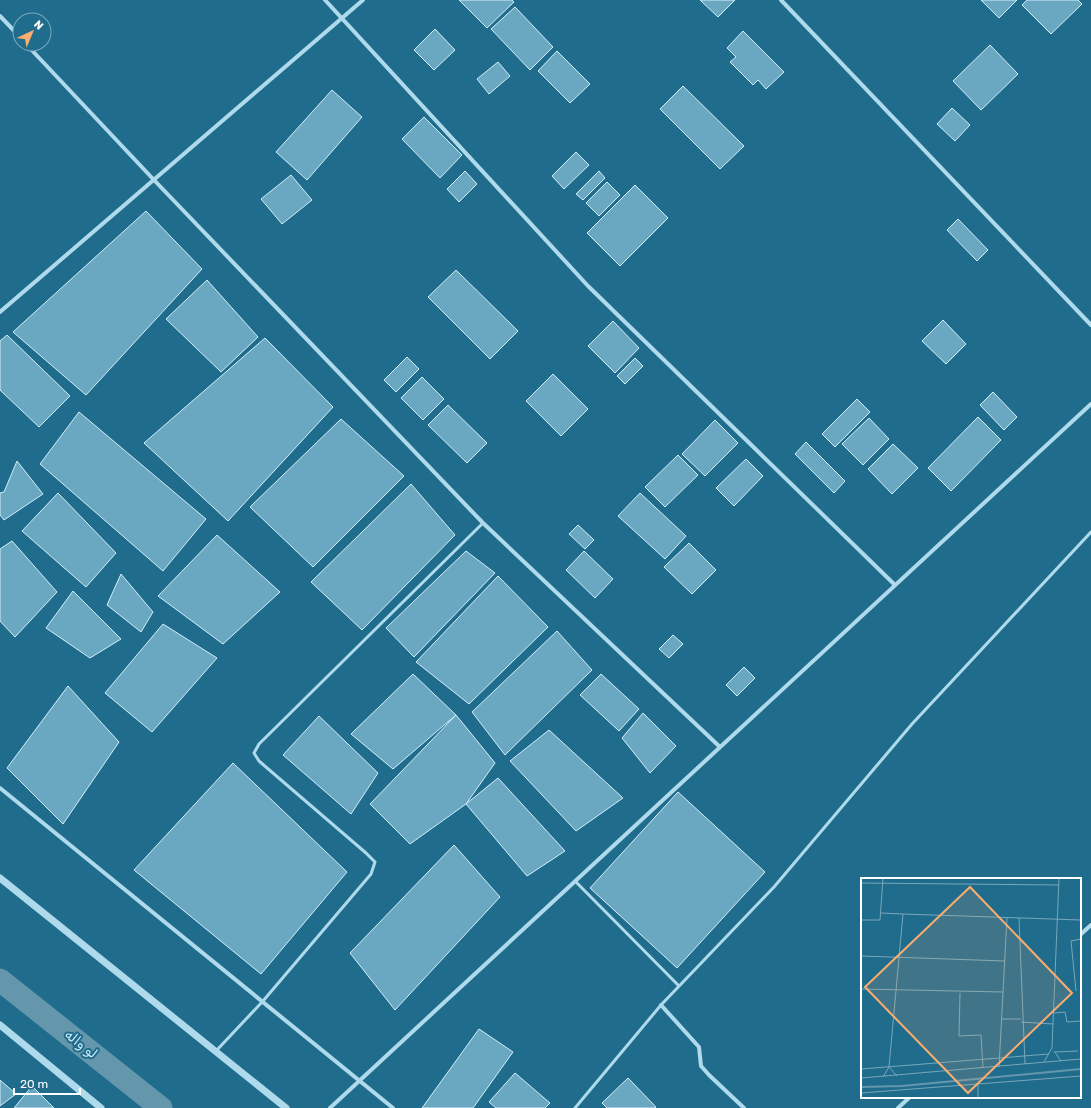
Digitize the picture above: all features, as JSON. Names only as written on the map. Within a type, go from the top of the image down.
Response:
[{"type":"street","points":[[325,0],[588,286],[895,585]]},
{"type":"street","points":[[0,312],[363,0]]},
{"type":"street","points":[[781,0],[1091,325]]},
{"type":"street","points":[[0,16],[12,29]]},
{"type":"street","points":[[34,52],[154,180],[483,523],[720,747]]},
{"type":"street","points":[[330,1108],[1091,404]]},
{"type":"street","points":[[0,788],[393,1108]]},
{"type":"street","points":[[0,878],[286,1108]]},
{"type":"street","points":[[1081,934],[1091,925]]},
{"type":"street","points":[[662,1005],[699,1047],[702,1066],[705,1071],[744,1108]]},
{"type":"street","points":[[0,1025],[101,1108]]},
{"type":"street","points":[[898,1108],[909,1098]]},
{"type":"lane","points":[[216,1051],[263,1001],[371,874],[375,862],[259,761],[254,753],[259,744],[483,523]]},
{"type":"lane","points":[[576,1108],[679,986],[774,887],[912,724],[1091,532]]},
{"type":"lane","points":[[575,882],[679,986]]},
{"type":"building","points":[[459,0],[512,0],[514,2],[487,28]]},
{"type":"building","points":[[700,0],[735,0],[718,17]]},
{"type":"building","points":[[981,0],[1017,0],[999,18]]},
{"type":"building","points":[[1027,0],[1078,0],[1082,4],[1051,34],[1022,5]]},
{"type":"building","points":[[515,7],[553,47],[530,70],[491,29]]},
{"type":"building","points":[[435,29],[455,50],[434,70],[414,50]]},
{"type":"building","points":[[743,31],[784,72],[766,89],[758,80],[753,85],[730,62],[736,57],[727,48]]},
{"type":"building","points":[[990,45],[1018,74],[981,110],[953,81]]},
{"type":"building","points":[[557,51],[590,84],[570,103],[538,71]]},
{"type":"building","points":[[498,62],[510,76],[489,94],[477,79]]},
{"type":"building","points":[[683,86],[744,146],[720,169],[660,109]]},
{"type":"building","points":[[332,90],[362,117],[307,180],[276,152]]},
{"type":"building","points":[[952,108],[970,125],[955,141],[937,124]]},
{"type":"building","points":[[424,117],[462,155],[440,178],[402,139]]},
{"type":"building","points":[[576,152],[589,165],[564,189],[552,176]]},
{"type":"building","points":[[465,171],[477,184],[459,202],[447,189]]},
{"type":"building","points":[[599,171],[605,178],[583,200],[576,194]]},
{"type":"building","points":[[291,175],[312,200],[282,224],[261,199]]},
{"type":"building","points":[[607,182],[620,195],[599,216],[586,203]]},
{"type":"building","points":[[635,185],[668,218],[620,266],[587,233]]},
{"type":"building","points":[[146,211],[202,269],[86,395],[13,332]]},
{"type":"building","points":[[958,219],[988,250],[977,261],[947,230]]},
{"type":"building","points":[[456,270],[518,331],[490,359],[428,297]]},
{"type":"building","points":[[207,280],[258,337],[221,372],[166,319]]},
{"type":"building","points":[[943,320],[966,344],[946,364],[922,341]]},
{"type":"building","points":[[613,321],[639,348],[615,373],[588,346]]},
{"type":"building","points":[[7,335],[70,396],[39,427],[0,390],[0,341]]},
{"type":"building","points":[[265,338],[333,407],[228,521],[144,443]]},
{"type":"building","points":[[407,357],[419,369],[396,392],[384,380]]},
{"type":"building","points":[[635,358],[643,366],[625,384],[617,376]]},
{"type":"building","points":[[553,374],[588,409],[561,436],[526,401]]},
{"type":"building","points":[[422,377],[444,399],[423,420],[401,398]]},
{"type":"building","points":[[993,392],[1017,417],[1004,430],[980,405]]},
{"type":"building","points":[[857,399],[870,412],[835,447],[822,434]]},
{"type":"building","points":[[448,405],[487,443],[467,463],[428,425]]},
{"type":"building","points":[[79,412],[206,519],[163,571],[40,464]]},
{"type":"building","points":[[978,417],[1001,440],[951,491],[928,468]]},
{"type":"building","points":[[869,418],[889,439],[863,465],[842,444]]},
{"type":"building","points":[[341,419],[404,476],[313,567],[250,507]]},
{"type":"building","points":[[715,420],[738,443],[705,476],[682,454]]},
{"type":"building","points":[[806,442],[845,481],[834,493],[795,454]]},
{"type":"building","points":[[893,444],[918,468],[892,494],[868,469]]},
{"type":"building","points":[[678,455],[698,475],[665,507],[645,487]]},
{"type":"building","points":[[746,459],[763,476],[734,506],[716,488]]},
{"type":"building","points":[[17,461],[43,494],[4,520],[0,515],[0,493],[4,492]]},
{"type":"building","points":[[411,484],[455,535],[362,630],[311,582]]},
{"type":"building","points":[[58,493],[116,553],[86,587],[22,531]]},
{"type":"building","points":[[640,493],[686,536],[665,559],[618,516]]},
{"type":"building","points":[[578,525],[594,540],[585,549],[569,534]]},
{"type":"building","points":[[217,535],[280,592],[223,644],[158,596]]},
{"type":"building","points":[[12,541],[57,592],[15,637],[0,621],[0,549]]},
{"type":"building","points":[[689,543],[716,570],[692,594],[664,567]]},
{"type":"building","points":[[466,551],[495,573],[414,657],[386,628]]},
{"type":"building","points":[[584,551],[613,579],[595,598],[566,570]]},
{"type":"building","points":[[121,574],[153,612],[141,632],[107,605]]},
{"type":"building","points":[[498,576],[548,627],[469,704],[416,662]]},
{"type":"building","points":[[73,591],[121,639],[90,658],[46,628]]},
{"type":"building","points":[[163,624],[217,658],[152,732],[105,693]]},
{"type":"building","points":[[557,631],[592,670],[505,755],[472,712]]},
{"type":"building","points":[[673,635],[683,644],[669,658],[659,649]]},
{"type":"building","points":[[744,667],[755,678],[737,696],[726,685]]},
{"type":"building","points":[[413,674],[456,715],[393,769],[351,734]]},
{"type":"building","points":[[601,674],[639,709],[619,731],[580,695]]},
{"type":"building","points":[[68,686],[119,742],[63,824],[7,768]]},
{"type":"building","points":[[643,713],[676,746],[650,773],[622,738]]},
{"type":"building","points":[[456,715],[495,763],[466,804],[410,844],[370,804]]},
{"type":"building","points":[[319,716],[378,773],[351,814],[283,755]]},
{"type":"building","points":[[549,730],[623,798],[576,831],[510,761]]},
{"type":"building","points":[[233,763],[347,872],[261,974],[134,870]]},
{"type":"building","points":[[498,778],[565,851],[527,876],[466,804]]},
{"type":"building","points":[[678,792],[765,872],[677,968],[590,888]]},
{"type":"building","points":[[454,845],[500,897],[395,1010],[350,953]]},
{"type":"building","points":[[479,1029],[513,1052],[473,1108],[422,1108]]},
{"type":"building","points":[[515,1073],[550,1103],[545,1108],[496,1108],[489,1102]]},
{"type":"building","points":[[628,1078],[656,1107],[607,1108],[602,1103]]},
{"type":"building","points":[[0,1080],[16,1094],[0,1106]]},
{"type":"building","points":[[32,1086],[54,1108],[14,1108]]},
{"type":"waterway","name":"لو واله","points":[[0,980],[161,1108]]}]
